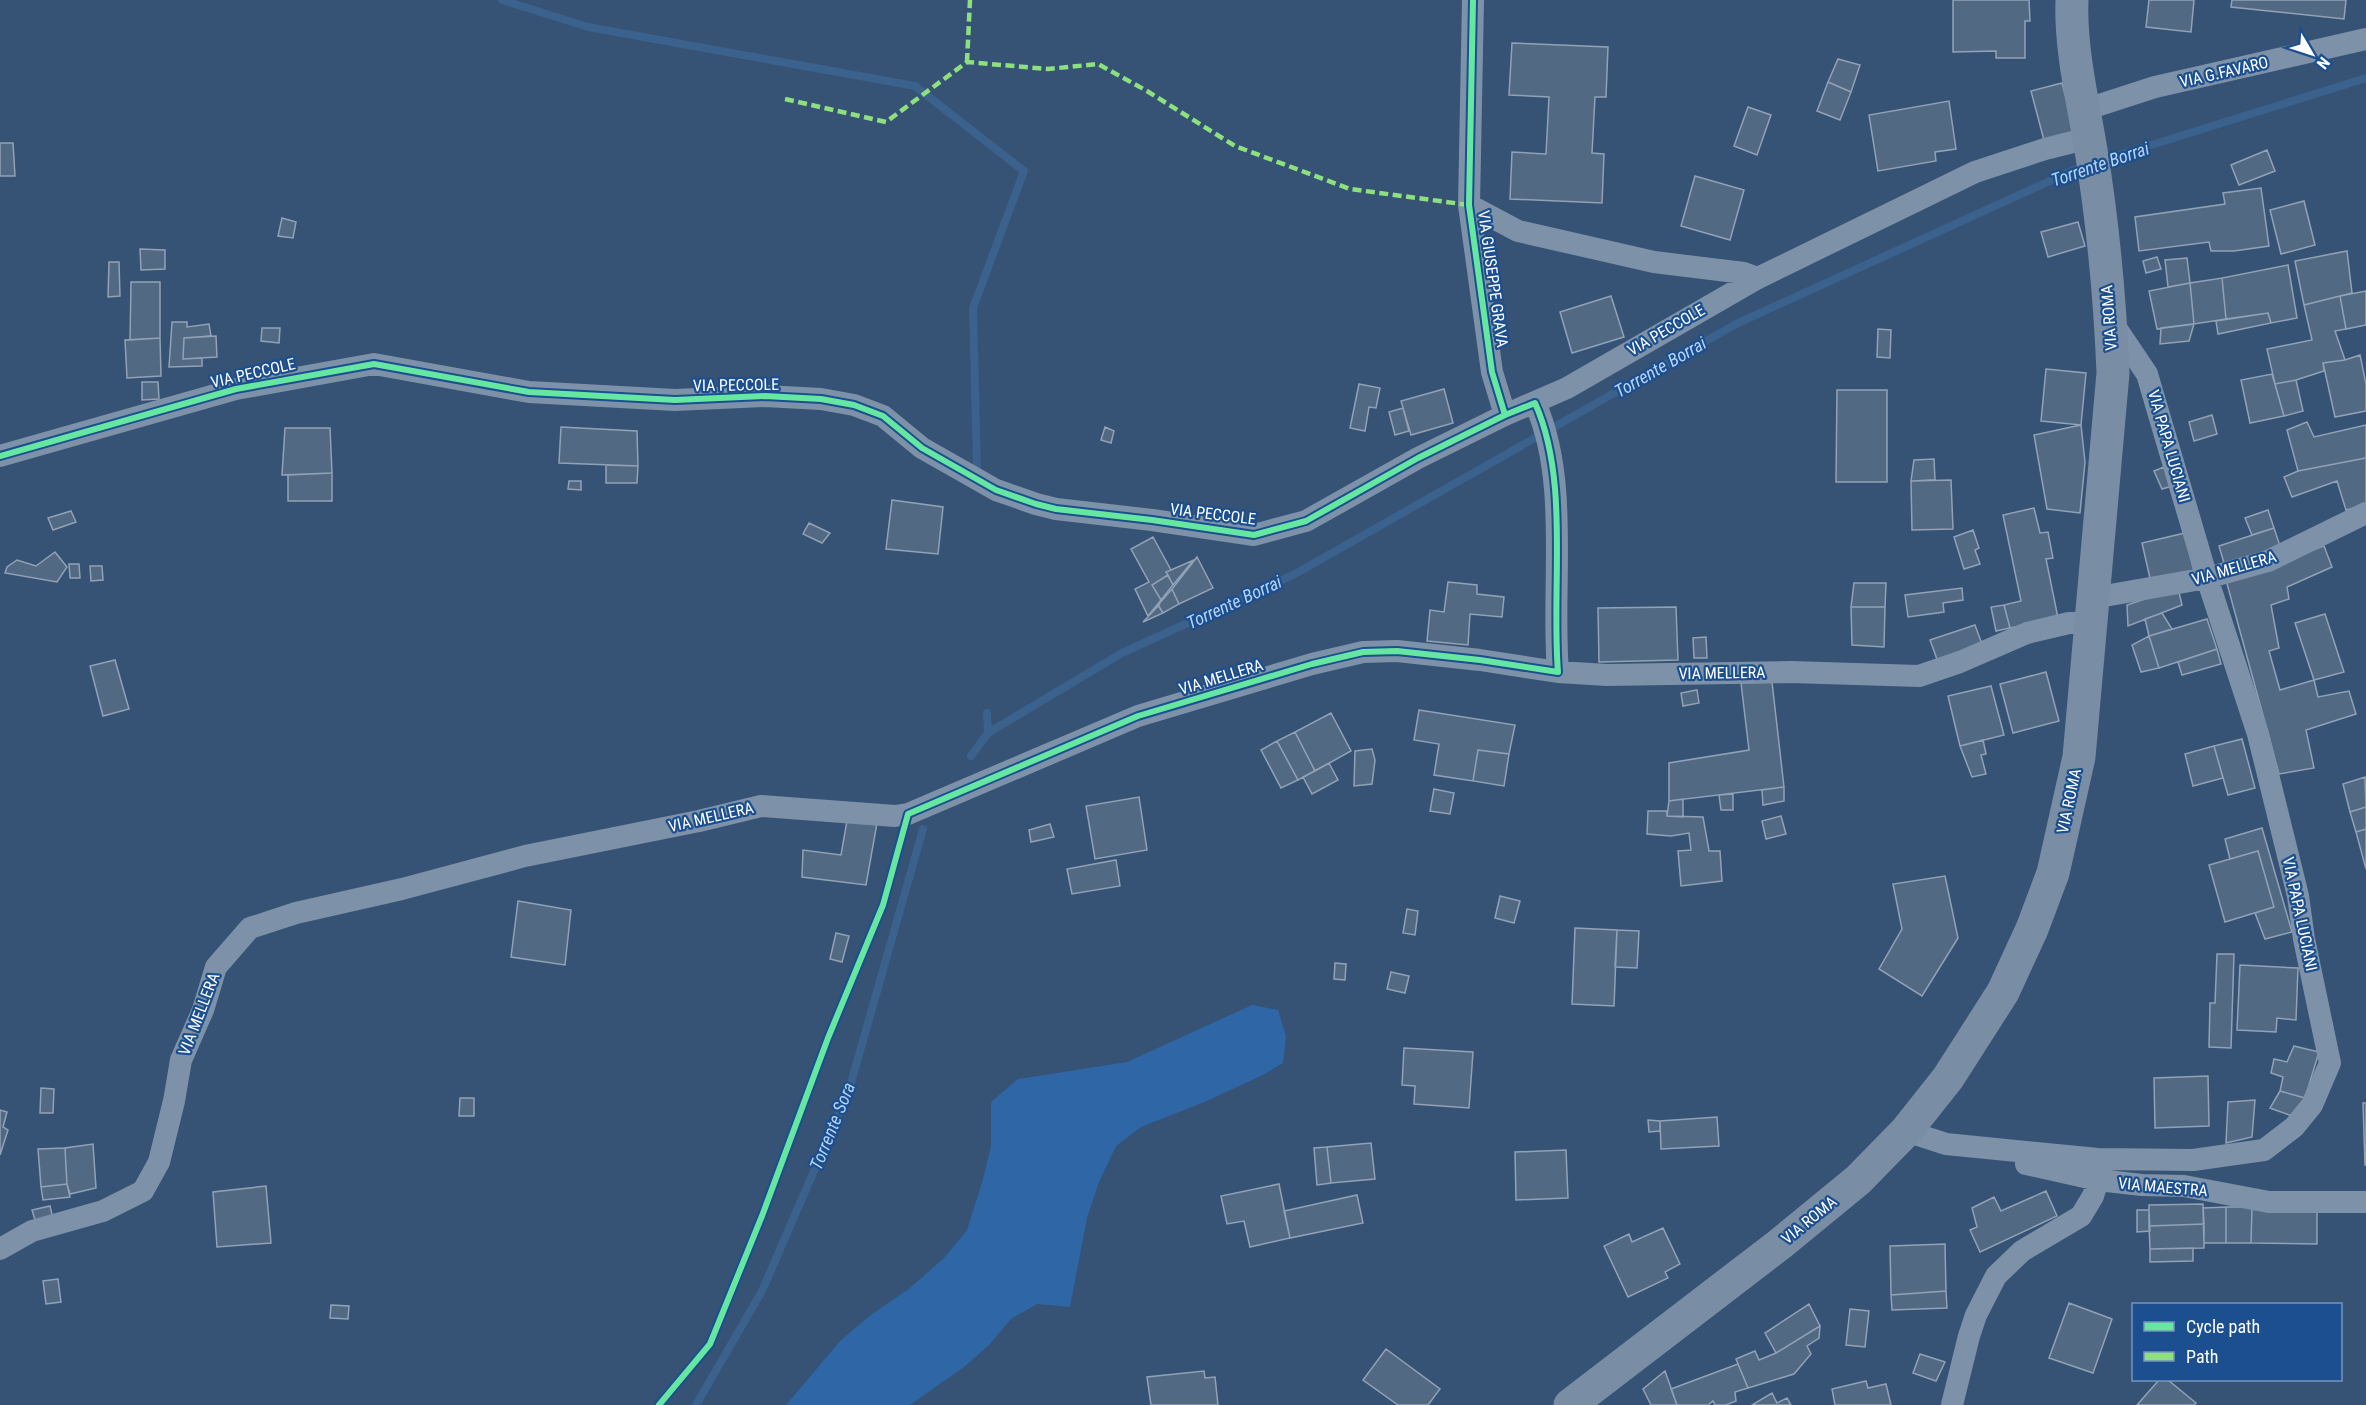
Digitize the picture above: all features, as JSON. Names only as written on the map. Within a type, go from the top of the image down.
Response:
[{"type":"main road","name":"VIA ROMA","points":[[1570,1405],[1795,1232],[1858,1180],[1906,1131],[1947,1078],[2003,992],[2032,929],[2053,873],[2079,757],[2112,394],[2111,321],[2098,203],[2076,59],[2072,0]]},
{"type":"street","name":"VIA GIUSEPPE GRAVA","points":[[1473,0],[1469,205],[1492,372],[1505,415]]},
{"type":"street","name":"VIA G.FAVARO","points":[[2088,132],[2155,87],[2366,39]]},
{"type":"street","name":"VIA PECCOLE","points":[[0,456],[236,389],[374,364],[529,392],[675,400],[765,396],[821,399],[854,405],[883,416],[922,448],[996,490],[1036,504],[1056,509],[1152,520],[1254,536],[1306,521],[1418,458],[1505,415],[1539,412],[1567,388],[1758,278],[1975,172],[2088,132]]},
{"type":"street","points":[[1469,205],[1518,231],[1654,262],[1744,273],[1758,278]]},
{"type":"street","name":"VIA PAPA LUCIANI","points":[[1906,1131],[1946,1144],[2098,1159],[2193,1160],[2264,1150],[2294,1127],[2312,1105],[2330,1063],[2304,939],[2298,896],[2260,746],[2207,578],[2148,374],[2111,321]]},
{"type":"street","points":[[1539,412],[1554,468],[1558,672]]},
{"type":"street","name":"VIA MELLERA","points":[[0,1249],[32,1231],[102,1211],[143,1191],[159,1161],[174,1101],[181,1060],[202,1010],[216,968],[250,928],[296,913],[402,889],[525,856],[699,821],[761,806],[895,816],[908,814],[1138,716],[1312,664],[1363,652],[1407,652],[1558,672],[1607,675],[1791,672],[1918,676],[1960,662],[2027,633],[2069,623],[2092,611],[2268,561],[2366,513]]},
{"type":"street","name":"VIA MAESTRA","points":[[2002,1150],[2016,1161],[2098,1180],[2142,1185],[2184,1186],[2269,1202],[2366,1202]]},
{"type":"street","points":[[1952,1405],[1976,1314],[1996,1276],[2022,1251],[2080,1216],[2093,1197],[2098,1180]]},
{"type":"shaded area","points":[[1252,1005],[1278,1010],[1286,1036],[1283,1063],[1261,1076],[1202,1103],[1141,1127],[1116,1146],[1099,1182],[1087,1218],[1070,1307],[1037,1304],[1011,1319],[988,1346],[964,1367],[910,1405],[786,1405],[841,1340],[872,1314],[910,1288],[944,1258],[967,1230],[991,1146],[991,1102],[1018,1079],[1127,1062]]},
{"type":"building","points":[[1953,0],[2029,0],[2030,21],[2025,21],[2025,58],[1996,58],[1996,51],[1953,52]]},
{"type":"building","points":[[2149,0],[2194,0],[2191,32],[2146,27]]},
{"type":"building","points":[[2232,0],[2346,0],[2344,19],[2231,7]]},
{"type":"building","points":[[1512,43],[1608,47],[1606,97],[1595,97],[1592,153],[1604,154],[1602,203],[1510,199],[1512,152],[1546,154],[1549,97],[1509,95]]},
{"type":"building","points":[[1838,59],[1860,65],[1851,92],[1828,82]]},
{"type":"building","points":[[1828,82],[1851,92],[1840,120],[1817,111]]},
{"type":"building","points":[[2062,83],[2076,136],[2045,144],[2031,91]]},
{"type":"building","points":[[1949,101],[1956,149],[1935,152],[1936,161],[1878,171],[1869,115]]},
{"type":"building","points":[[1748,107],[1771,115],[1757,155],[1734,146]]},
{"type":"building","points":[[0,143],[13,143],[15,176],[0,176]]},
{"type":"building","points":[[2267,150],[2275,171],[2239,185],[2231,165]]},
{"type":"building","points":[[1695,176],[1744,190],[1730,240],[1681,226]]},
{"type":"building","points":[[2261,188],[2269,246],[2234,251],[2211,251],[2209,242],[2139,251],[2135,217],[2225,204],[2223,193]]},
{"type":"building","points":[[2304,201],[2315,245],[2281,254],[2270,210]]},
{"type":"building","points":[[282,218],[296,222],[293,238],[278,236]]},
{"type":"building","points":[[2078,222],[2085,246],[2048,257],[2041,232]]},
{"type":"building","points":[[140,249],[165,250],[165,269],[141,270]]},
{"type":"building","points":[[2347,251],[2352,293],[2304,305],[2295,261]]},
{"type":"building","points":[[2157,257],[2161,269],[2146,273],[2143,261]]},
{"type":"building","points":[[2187,258],[2190,283],[2168,287],[2165,260]]},
{"type":"building","points":[[109,262],[119,262],[120,296],[108,297]]},
{"type":"building","points":[[2288,265],[2297,318],[2271,323],[2268,313],[2226,319],[2222,278]]},
{"type":"building","points":[[2222,278],[2226,319],[2194,324],[2190,283]]},
{"type":"building","points":[[131,282],[160,282],[160,338],[130,340]]},
{"type":"building","points":[[2190,283],[2194,324],[2157,329],[2149,291]]},
{"type":"building","points":[[2366,291],[2366,325],[2346,329],[2340,296]]},
{"type":"building","points":[[1611,296],[1624,337],[1572,353],[1560,312]]},
{"type":"building","points":[[2340,296],[2346,329],[2335,331],[2345,360],[2323,363],[2324,371],[2275,384],[2267,349],[2312,340],[2304,305]]},
{"type":"building","points":[[2268,313],[2271,323],[2218,334],[2216,321]]},
{"type":"building","points":[[172,322],[187,322],[187,327],[209,324],[211,336],[184,338],[183,359],[202,358],[202,366],[169,367]]},
{"type":"building","points":[[2194,324],[2189,341],[2160,344],[2161,328]]},
{"type":"building","points":[[262,328],[280,328],[279,343],[261,341]]},
{"type":"building","points":[[1878,329],[1891,330],[1890,358],[1877,357]]},
{"type":"building","points":[[216,336],[217,357],[183,359],[184,338]]},
{"type":"building","points":[[160,338],[161,376],[127,378],[125,340]]},
{"type":"building","points":[[2360,355],[2366,384],[2366,411],[2335,417],[2323,363]]},
{"type":"building","points":[[2046,369],[2086,373],[2081,425],[2041,421]]},
{"type":"building","points":[[2272,374],[2284,416],[2250,423],[2241,380]]},
{"type":"building","points":[[2296,380],[2303,411],[2284,416],[2275,384]]},
{"type":"building","points":[[142,382],[158,382],[159,399],[142,400]]},
{"type":"building","points":[[1359,384],[1380,388],[1376,408],[1369,407],[1365,431],[1350,428]]},
{"type":"building","points":[[1444,389],[1453,423],[1411,435],[1401,401]]},
{"type":"building","points":[[1837,390],[1887,390],[1887,482],[1836,482]]},
{"type":"building","points":[[1403,408],[1409,431],[1395,435],[1389,412]]},
{"type":"building","points":[[2212,415],[2217,434],[2194,441],[2189,422]]},
{"type":"building","points":[[2307,422],[2314,437],[2366,425],[2366,458],[2298,471],[2287,430]]},
{"type":"building","points":[[2081,425],[2085,462],[2080,513],[2047,509],[2034,435]]},
{"type":"building","points":[[561,427],[637,431],[638,466],[559,463]]},
{"type":"building","points":[[1105,427],[1114,431],[1111,443],[1101,440]]},
{"type":"building","points":[[285,428],[330,428],[332,473],[282,475]]},
{"type":"building","points":[[2366,458],[2366,505],[2346,510],[2337,481],[2292,497],[2284,477],[2298,471]]},
{"type":"building","points":[[1934,459],[1935,480],[1911,481],[1914,460]]},
{"type":"building","points":[[606,465],[638,466],[637,483],[606,483]]},
{"type":"building","points":[[2164,467],[2172,486],[2162,489],[2154,471]]},
{"type":"building","points":[[332,473],[332,501],[288,501],[288,475]]},
{"type":"building","points":[[1951,480],[1953,529],[1912,530],[1911,481]]},
{"type":"building","points":[[569,481],[581,481],[581,490],[568,489]]},
{"type":"building","points":[[892,500],[943,507],[938,554],[886,549]]},
{"type":"building","points":[[2034,508],[2040,533],[2048,532],[2053,558],[2046,559],[2058,618],[2010,628],[2004,605],[2021,601],[2003,515]]},
{"type":"building","points":[[2268,510],[2274,528],[2252,535],[2245,518]]},
{"type":"building","points":[[71,511],[76,522],[53,530],[48,518]]},
{"type":"building","points":[[809,523],[830,533],[822,543],[803,534]]},
{"type":"building","points":[[2274,528],[2282,552],[2226,570],[2219,546]]},
{"type":"building","points":[[1973,530],[1979,548],[1975,550],[1980,564],[1964,569],[1954,537]]},
{"type":"building","points":[[2185,533],[2195,576],[2152,587],[2142,543]]},
{"type":"building","points":[[1153,537],[1171,570],[1166,572],[1168,575],[1152,585],[1161,600],[1148,616],[1135,589],[1149,582],[1131,549]]},
{"type":"building","points":[[2324,546],[2332,567],[2287,587],[2289,599],[2271,605],[2279,648],[2269,651],[2280,690],[2314,680],[2318,697],[2349,691],[2356,714],[2306,730],[2314,768],[2279,774],[2226,580]]},
{"type":"building","points":[[55,552],[67,567],[57,582],[5,573],[7,567],[17,560],[36,566]]},
{"type":"building","points":[[1197,557],[1213,588],[1179,604],[1172,589]]},
{"type":"building","points":[[1194,560],[1187,568],[1173,585],[1166,572]]},
{"type":"building","points":[[69,564],[79,564],[80,578],[70,578]]},
{"type":"building","points":[[90,566],[102,566],[103,580],[91,581]]},
{"type":"building","points":[[1168,575],[1173,585],[1161,600],[1152,585]]},
{"type":"building","points":[[1448,582],[1477,585],[1477,594],[1504,597],[1502,617],[1470,614],[1468,645],[1427,641],[1430,610],[1444,612]]},
{"type":"building","points":[[1854,583],[1886,583],[1885,607],[1851,607]]},
{"type":"building","points":[[1962,588],[1963,600],[1943,603],[1944,612],[1908,617],[1905,595]]},
{"type":"building","points":[[2178,588],[2182,605],[2128,626],[2127,605]]},
{"type":"building","points":[[1172,589],[1179,604],[1163,613],[1158,605]]},
{"type":"building","points":[[2004,605],[2010,628],[1996,631],[1991,607]]},
{"type":"building","points":[[1158,606],[1163,613],[1143,622]]},
{"type":"building","points":[[1676,607],[1678,660],[1599,662],[1598,608]]},
{"type":"building","points":[[1851,607],[1885,607],[1884,647],[1852,645]]},
{"type":"building","points":[[2162,613],[2172,629],[2149,636],[2145,619]]},
{"type":"building","points":[[2325,614],[2344,672],[2314,680],[2295,623]]},
{"type":"building","points":[[2207,619],[2217,649],[2159,668],[2149,636]]},
{"type":"building","points":[[1975,625],[1983,647],[1938,662],[1930,640]]},
{"type":"building","points":[[2149,636],[2159,668],[2141,672],[2132,645]]},
{"type":"building","points":[[1706,637],[1707,658],[1694,658],[1693,638]]},
{"type":"building","points":[[2217,649],[2221,664],[2182,675],[2178,662]]},
{"type":"building","points":[[115,660],[129,709],[103,716],[90,666]]},
{"type":"building","points":[[2046,672],[2059,721],[2013,733],[2000,684]]},
{"type":"building","points":[[1772,682],[1784,787],[1669,801],[1669,763],[1749,750],[1741,683]]},
{"type":"building","points":[[1991,686],[2004,735],[1960,746],[1948,696]]},
{"type":"building","points":[[1697,690],[1699,703],[1683,706],[1681,693]]},
{"type":"building","points":[[1419,710],[1515,725],[1509,754],[1478,750],[1473,781],[1434,775],[1439,744],[1414,740]]},
{"type":"building","points":[[1331,713],[1351,751],[1315,771],[1295,732]]},
{"type":"building","points":[[1295,732],[1315,771],[1298,780],[1277,741]]},
{"type":"building","points":[[2242,739],[2255,788],[2228,795],[2214,746]]},
{"type":"building","points":[[1983,740],[1986,754],[1981,755],[1986,774],[1972,777],[1960,746]]},
{"type":"building","points":[[1277,741],[1298,780],[1281,788],[1261,750]]},
{"type":"building","points":[[2214,746],[2223,778],[2193,786],[2185,754]]},
{"type":"building","points":[[1372,749],[1375,760],[1372,784],[1354,786],[1355,751]]},
{"type":"building","points":[[1478,750],[1509,754],[1504,786],[1473,781]]},
{"type":"building","points":[[1329,763],[1338,780],[1312,794],[1303,777]]},
{"type":"building","points":[[2365,777],[2366,807],[2350,812],[2343,784]]},
{"type":"building","points":[[1784,787],[1784,801],[1763,805],[1762,790]]},
{"type":"building","points":[[1434,789],[1454,793],[1450,814],[1430,811]]},
{"type":"building","points":[[1733,794],[1733,810],[1721,810],[1719,795]]},
{"type":"building","points":[[1139,797],[1147,850],[1095,859],[1086,806]]},
{"type":"building","points":[[1683,799],[1683,817],[1667,816],[1669,801]]},
{"type":"building","points":[[2366,807],[2366,829],[2356,832],[2350,812]]},
{"type":"building","points":[[1648,811],[1667,811],[1667,816],[1703,817],[1709,851],[1720,851],[1722,881],[1681,886],[1678,851],[1691,850],[1689,833],[1671,836],[1647,834]]},
{"type":"building","points":[[848,815],[877,823],[866,885],[802,877],[803,850],[841,855]]},
{"type":"building","points":[[1781,816],[1786,834],[1766,839],[1762,821]]},
{"type":"building","points":[[1050,824],[1054,837],[1031,842],[1029,830]]},
{"type":"building","points":[[2262,828],[2292,932],[2265,939],[2255,913],[2274,907],[2258,851],[2230,859],[2225,839]]},
{"type":"building","points":[[2366,829],[2366,869],[2356,832]]},
{"type":"building","points":[[2258,851],[2274,907],[2225,922],[2209,865]]},
{"type":"building","points":[[1116,860],[1120,886],[1072,894],[1067,869]]},
{"type":"building","points":[[1945,876],[1958,938],[1922,996],[1879,969],[1902,929],[1893,884]]},
{"type":"building","points":[[1500,896],[1520,901],[1514,923],[1495,918]]},
{"type":"building","points":[[518,901],[571,910],[565,965],[511,957]]},
{"type":"building","points":[[1407,909],[1418,911],[1415,935],[1403,933]]},
{"type":"building","points":[[1575,928],[1617,930],[1614,1006],[1572,1004]]},
{"type":"building","points":[[1617,930],[1639,931],[1637,968],[1615,967]]},
{"type":"building","points":[[836,933],[849,936],[842,962],[830,959]]},
{"type":"building","points":[[2217,954],[2234,954],[2231,1048],[2209,1047],[2210,1003],[2215,1003]]},
{"type":"building","points":[[1335,963],[1346,964],[1345,980],[1334,979]]},
{"type":"building","points":[[2240,965],[2298,968],[2296,1020],[2277,1018],[2276,1032],[2237,1030]]},
{"type":"building","points":[[1391,972],[1409,976],[1405,993],[1387,989]]},
{"type":"building","points":[[2294,1046],[2319,1052],[2305,1098],[2280,1091],[2283,1077],[2271,1073],[2274,1059],[2287,1062]]},
{"type":"building","points":[[1404,1048],[1473,1052],[1469,1108],[1414,1104],[1415,1086],[1402,1085]]},
{"type":"building","points":[[2208,1076],[2209,1126],[2155,1128],[2154,1078]]},
{"type":"building","points":[[41,1088],[54,1089],[53,1113],[40,1113]]},
{"type":"building","points":[[2280,1091],[2305,1098],[2292,1116],[2270,1108]]},
{"type":"building","points":[[460,1098],[474,1098],[474,1116],[459,1116]]},
{"type":"building","points":[[2255,1100],[2252,1137],[2226,1143],[2228,1102]]},
{"type":"building","points":[[2363,1103],[2366,1103],[2366,1165],[2365,1165]]},
{"type":"building","points":[[0,1110],[7,1112],[3,1127],[8,1130],[0,1155]]},
{"type":"building","points":[[1717,1117],[1719,1146],[1661,1149],[1660,1121]]},
{"type":"building","points":[[1648,1120],[1660,1121],[1660,1131],[1649,1132]]},
{"type":"building","points":[[1371,1143],[1375,1179],[1331,1183],[1327,1147]]},
{"type":"building","points":[[93,1144],[96,1188],[70,1194],[67,1184],[65,1148]]},
{"type":"building","points":[[1327,1147],[1331,1183],[1317,1185],[1314,1148]]},
{"type":"building","points":[[65,1148],[67,1184],[41,1187],[38,1149]]},
{"type":"building","points":[[1566,1150],[1568,1198],[1516,1200],[1515,1152]]},
{"type":"building","points":[[67,1184],[70,1197],[43,1200],[41,1187]]},
{"type":"building","points":[[1279,1184],[1290,1238],[1250,1247],[1244,1221],[1227,1224],[1221,1196]]},
{"type":"building","points":[[266,1186],[271,1243],[217,1247],[213,1192]]},
{"type":"building","points":[[2046,1191],[2057,1216],[1980,1252],[1970,1230],[1977,1227],[1972,1208],[1994,1197],[2001,1211]]},
{"type":"building","points":[[1357,1195],[1363,1223],[1290,1238],[1284,1211]]},
{"type":"building","points":[[2203,1204],[2204,1224],[2149,1226],[2149,1205]]},
{"type":"building","points":[[50,1206],[53,1219],[36,1223],[32,1210]]},
{"type":"building","points":[[2226,1207],[2252,1207],[2251,1243],[2226,1243]]},
{"type":"building","points":[[2226,1207],[2226,1243],[2204,1243],[2203,1208]]},
{"type":"building","points":[[2252,1207],[2317,1208],[2317,1244],[2251,1243]]},
{"type":"building","points":[[2137,1210],[2149,1210],[2150,1231],[2137,1232]]},
{"type":"building","points":[[2204,1224],[2204,1248],[2150,1249],[2149,1226]]},
{"type":"building","points":[[1663,1228],[1680,1264],[1665,1272],[1668,1278],[1628,1297],[1604,1246],[1629,1234],[1632,1242]]},
{"type":"building","points":[[1945,1244],[1946,1291],[1891,1295],[1890,1246]]},
{"type":"building","points":[[2193,1248],[2193,1261],[2150,1262],[2150,1249]]},
{"type":"building","points":[[58,1279],[61,1302],[46,1304],[43,1281]]},
{"type":"building","points":[[1946,1291],[1947,1308],[1892,1310],[1891,1295]]},
{"type":"building","points":[[2069,1303],[2112,1319],[2093,1373],[2049,1358]]},
{"type":"building","points":[[1809,1304],[1820,1326],[1776,1353],[1765,1333]]},
{"type":"building","points":[[331,1305],[349,1306],[348,1319],[330,1318]]},
{"type":"building","points":[[1850,1309],[1869,1311],[1865,1347],[1846,1345]]},
{"type":"building","points":[[1820,1326],[1819,1338],[1807,1346],[1811,1354],[1794,1374],[1748,1388],[1736,1359],[1755,1351],[1759,1360],[1776,1353]]},
{"type":"building","points":[[1386,1349],[1440,1389],[1428,1405],[1398,1405],[1363,1380]]},
{"type":"building","points":[[1920,1354],[1945,1362],[1936,1381],[1913,1373]]},
{"type":"building","points":[[1738,1364],[1748,1388],[1735,1392],[1736,1401],[1726,1405],[1715,1405],[1713,1401],[1708,1405],[1677,1405],[1671,1389]]},
{"type":"building","points":[[1204,1371],[1205,1378],[1215,1377],[1218,1405],[1151,1405],[1147,1377]]},
{"type":"building","points":[[1665,1371],[1677,1405],[1651,1405],[1643,1389]]},
{"type":"building","points":[[1866,1381],[1868,1388],[1886,1384],[1891,1405],[1835,1405],[1832,1389]]},
{"type":"building","points":[[2158,1381],[2169,1381],[2196,1403],[2194,1405],[2137,1405]]},
{"type":"building","points":[[1772,1393],[1777,1403],[1787,1398],[1791,1405],[1752,1405]]},
{"type":"waterway","points":[[502,0],[588,27],[915,86],[1024,171],[973,308],[977,470]]},
{"type":"waterway","name":"Torrente Borrai","points":[[2100,161],[2366,78]]},
{"type":"waterway","name":"Torrente Borrai","points":[[988,733],[1122,653],[1295,574],[1736,324],[2088,165]]},
{"type":"waterway","name":"Torrente Sora","points":[[971,756],[988,733],[987,713]]},
{"type":"waterway","name":"Torrente Sora","points":[[696,1405],[762,1291],[849,1090],[923,829]]},
{"type":"marked path","points":[[967,62],[970,0]]},
{"type":"marked path","points":[[785,99],[886,122],[967,62],[1048,69],[1098,64],[1147,91],[1235,146],[1350,189],[1469,205]]},
{"type":"cycle path","points":[[1473,0],[1469,205],[1492,372],[1505,415]]},
{"type":"cycle path","points":[[0,456],[236,389],[374,364],[529,392],[675,400],[765,396],[821,399],[854,405],[883,416],[922,448],[996,490],[1036,504],[1056,509],[1254,535],[1306,521],[1418,458],[1505,415],[1535,403],[1546,433],[1556,500],[1558,672],[1480,660],[1397,651],[1363,652],[1312,664],[1138,716],[908,814],[883,905],[828,1038],[762,1216],[710,1344],[659,1405]]}]
